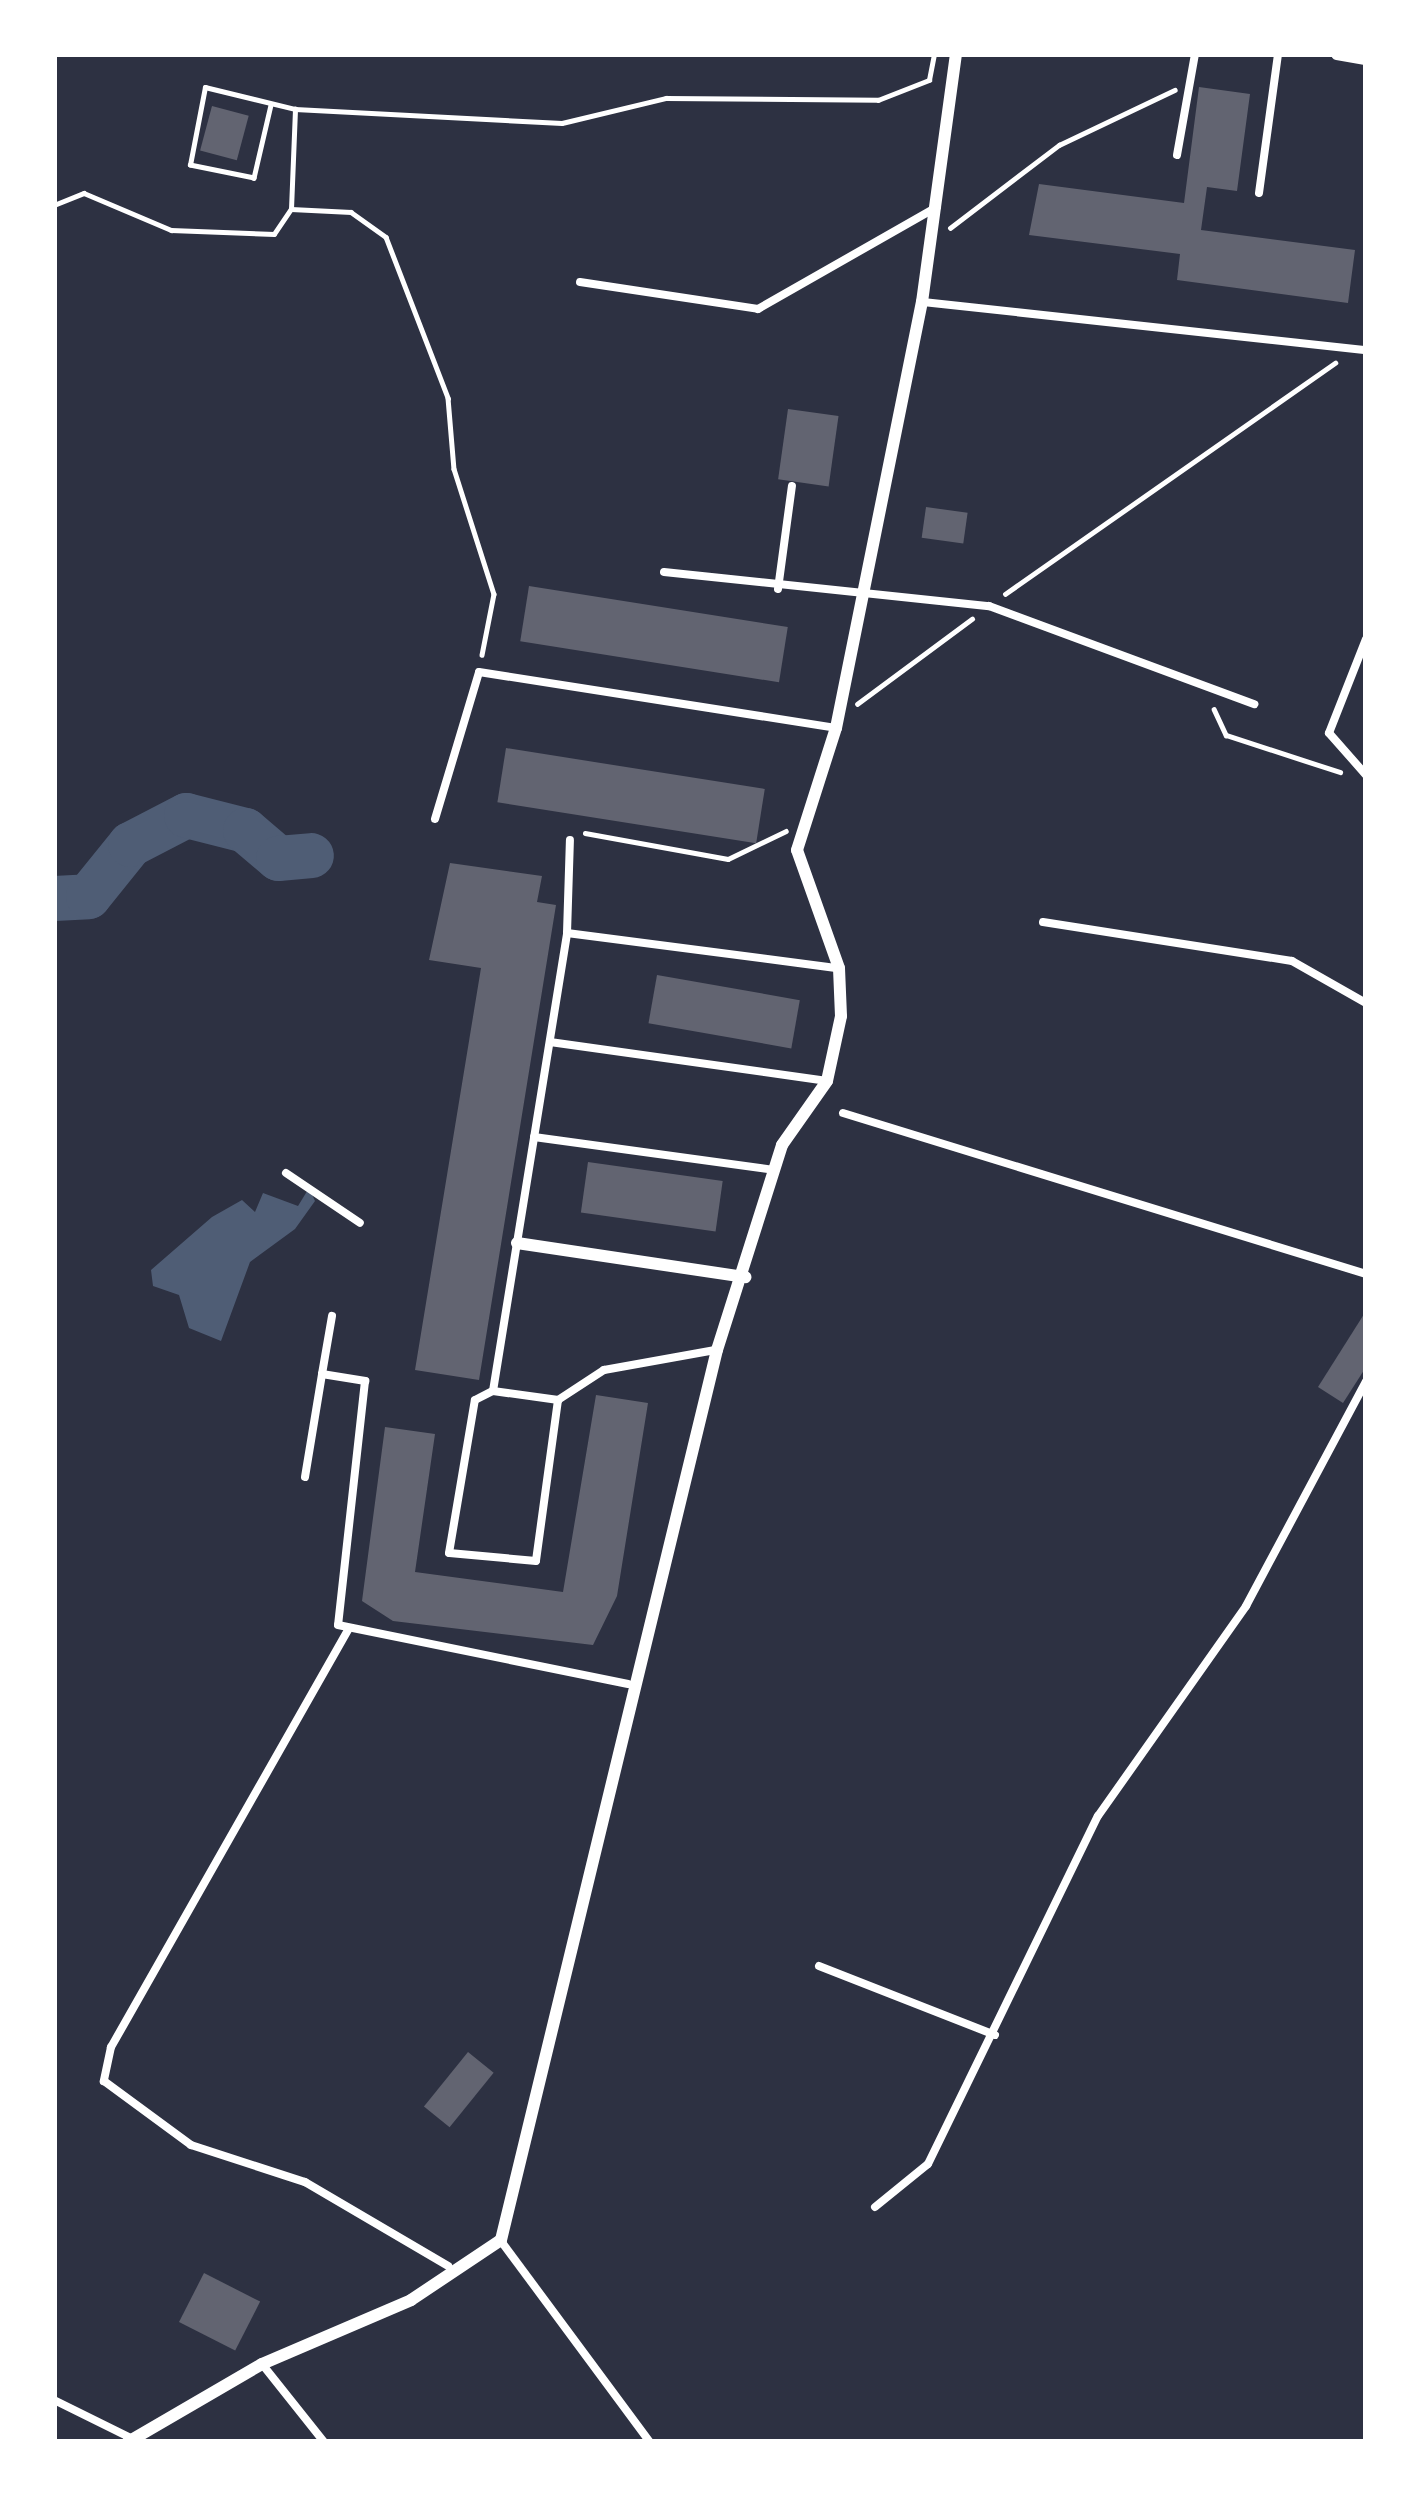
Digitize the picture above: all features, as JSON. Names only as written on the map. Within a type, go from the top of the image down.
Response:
[{"type":"street","points":[[130,2440],[262,2364],[411,2300],[448,2266],[501,2240],[628,1684],[717,1350],[745,1277],[774,1170],[827,1081],[839,968],[797,850],[836,728],[922,302],[956,54]]},
{"type":"street","points":[[1337,54],[1366,59]]},
{"type":"street","points":[[517,1243],[745,1277]]},
{"type":"lane","points":[[1177,155],[1196,54]]},
{"type":"lane","points":[[1259,194],[1278,54]]},
{"type":"lane","points":[[580,282],[758,309],[938,206]]},
{"type":"lane","points":[[922,302],[1344,356],[1366,350]]},
{"type":"lane","points":[[778,589],[792,486]]},
{"type":"lane","points":[[664,572],[778,589],[989,606],[1254,704]]},
{"type":"lane","points":[[1362,773],[1329,733],[1366,639]]},
{"type":"lane","points":[[435,819],[479,672],[836,728]]},
{"type":"lane","points":[[493,1391],[567,933],[570,840]]},
{"type":"lane","points":[[1043,922],[1292,961],[1366,1004]]},
{"type":"lane","points":[[567,933],[839,968]]},
{"type":"lane","points":[[550,1042],[827,1081]]},
{"type":"lane","points":[[843,1113],[1366,1274]]},
{"type":"lane","points":[[534,1136],[774,1170]]},
{"type":"lane","points":[[286,1173],[360,1223]]},
{"type":"lane","points":[[304,1478],[332,1316]]},
{"type":"lane","points":[[558,1400],[536,1561],[448,1552],[475,1400],[493,1391],[558,1400],[604,1370],[717,1350]]},
{"type":"lane","points":[[322,1374],[365,1381],[333,1608],[348,1630],[628,1684]]},
{"type":"lane","points":[[875,2207],[928,2164],[995,2036],[1098,1816],[1246,1606],[1366,1382]]},
{"type":"lane","points":[[348,1630],[111,2048],[104,2081],[191,2145],[305,2182],[448,2266]]},
{"type":"lane","points":[[819,1966],[995,2036]]},
{"type":"lane","points":[[501,2240],[650,2442]]},
{"type":"lane","points":[[262,2364],[324,2442]]},
{"type":"lane","points":[[54,2400],[130,2440]]},
{"type":"path","points":[[271,105],[254,178],[190,165],[205,87],[296,109],[562,123],[666,98],[878,100],[929,80],[934,54]]},
{"type":"path","points":[[932,243],[1059,146],[1189,83]]},
{"type":"path","points":[[54,205],[83,193],[171,230],[256,239],[274,235],[291,209],[296,109]]},
{"type":"path","points":[[291,209],[351,212],[386,237],[448,398],[468,526],[494,595],[479,672]]},
{"type":"path","points":[[839,710],[867,701],[989,606],[1344,356]]},
{"type":"path","points":[[1205,687],[1226,735],[1322,773],[1362,773]]},
{"type":"path","points":[[585,832],[728,859],[802,823]]},
{"type":"water","points":[[309,1188],[315,1201],[295,1229],[250,1262],[221,1341],[189,1328],[179,1295],[153,1286],[151,1270],[212,1217],[242,1200],[255,1212],[263,1193],[298,1206]]},
{"type":"building","points":[[1199,87],[1250,94],[1237,191],[1207,187],[1201,230],[1355,250],[1348,303],[1177,280],[1180,254],[1029,235],[1039,184],[1184,203]]},
{"type":"building","points":[[212,106],[249,116],[237,160],[200,150]]},
{"type":"building","points":[[788,409],[839,416],[829,486],[778,479]]},
{"type":"building","points":[[926,507],[968,513],[963,544],[922,538]]},
{"type":"building","points":[[529,586],[788,627],[779,682],[520,641]]},
{"type":"building","points":[[506,748],[765,789],[756,843],[497,802]]},
{"type":"building","points":[[450,863],[542,876],[537,902],[556,905],[479,1380],[415,1370],[481,968],[429,960]]},
{"type":"building","points":[[657,975],[800,1000],[791,1048],[648,1023]]},
{"type":"building","points":[[588,1162],[723,1181],[716,1231],[581,1213]]},
{"type":"building","points":[[1366,1311],[1366,1367],[1343,1403],[1318,1387]]},
{"type":"building","points":[[596,1395],[648,1403],[617,1596],[593,1645],[393,1621],[362,1601],[385,1427],[435,1434],[415,1572],[563,1592]]},
{"type":"building","points":[[468,2052],[494,2073],[450,2127],[424,2106]]},
{"type":"building","points":[[204,2273],[260,2302],[235,2351],[179,2322]]},
{"type":"waterway","points":[[54,898],[88,896],[130,844],[186,815],[245,830],[278,858],[311,855]]}]
